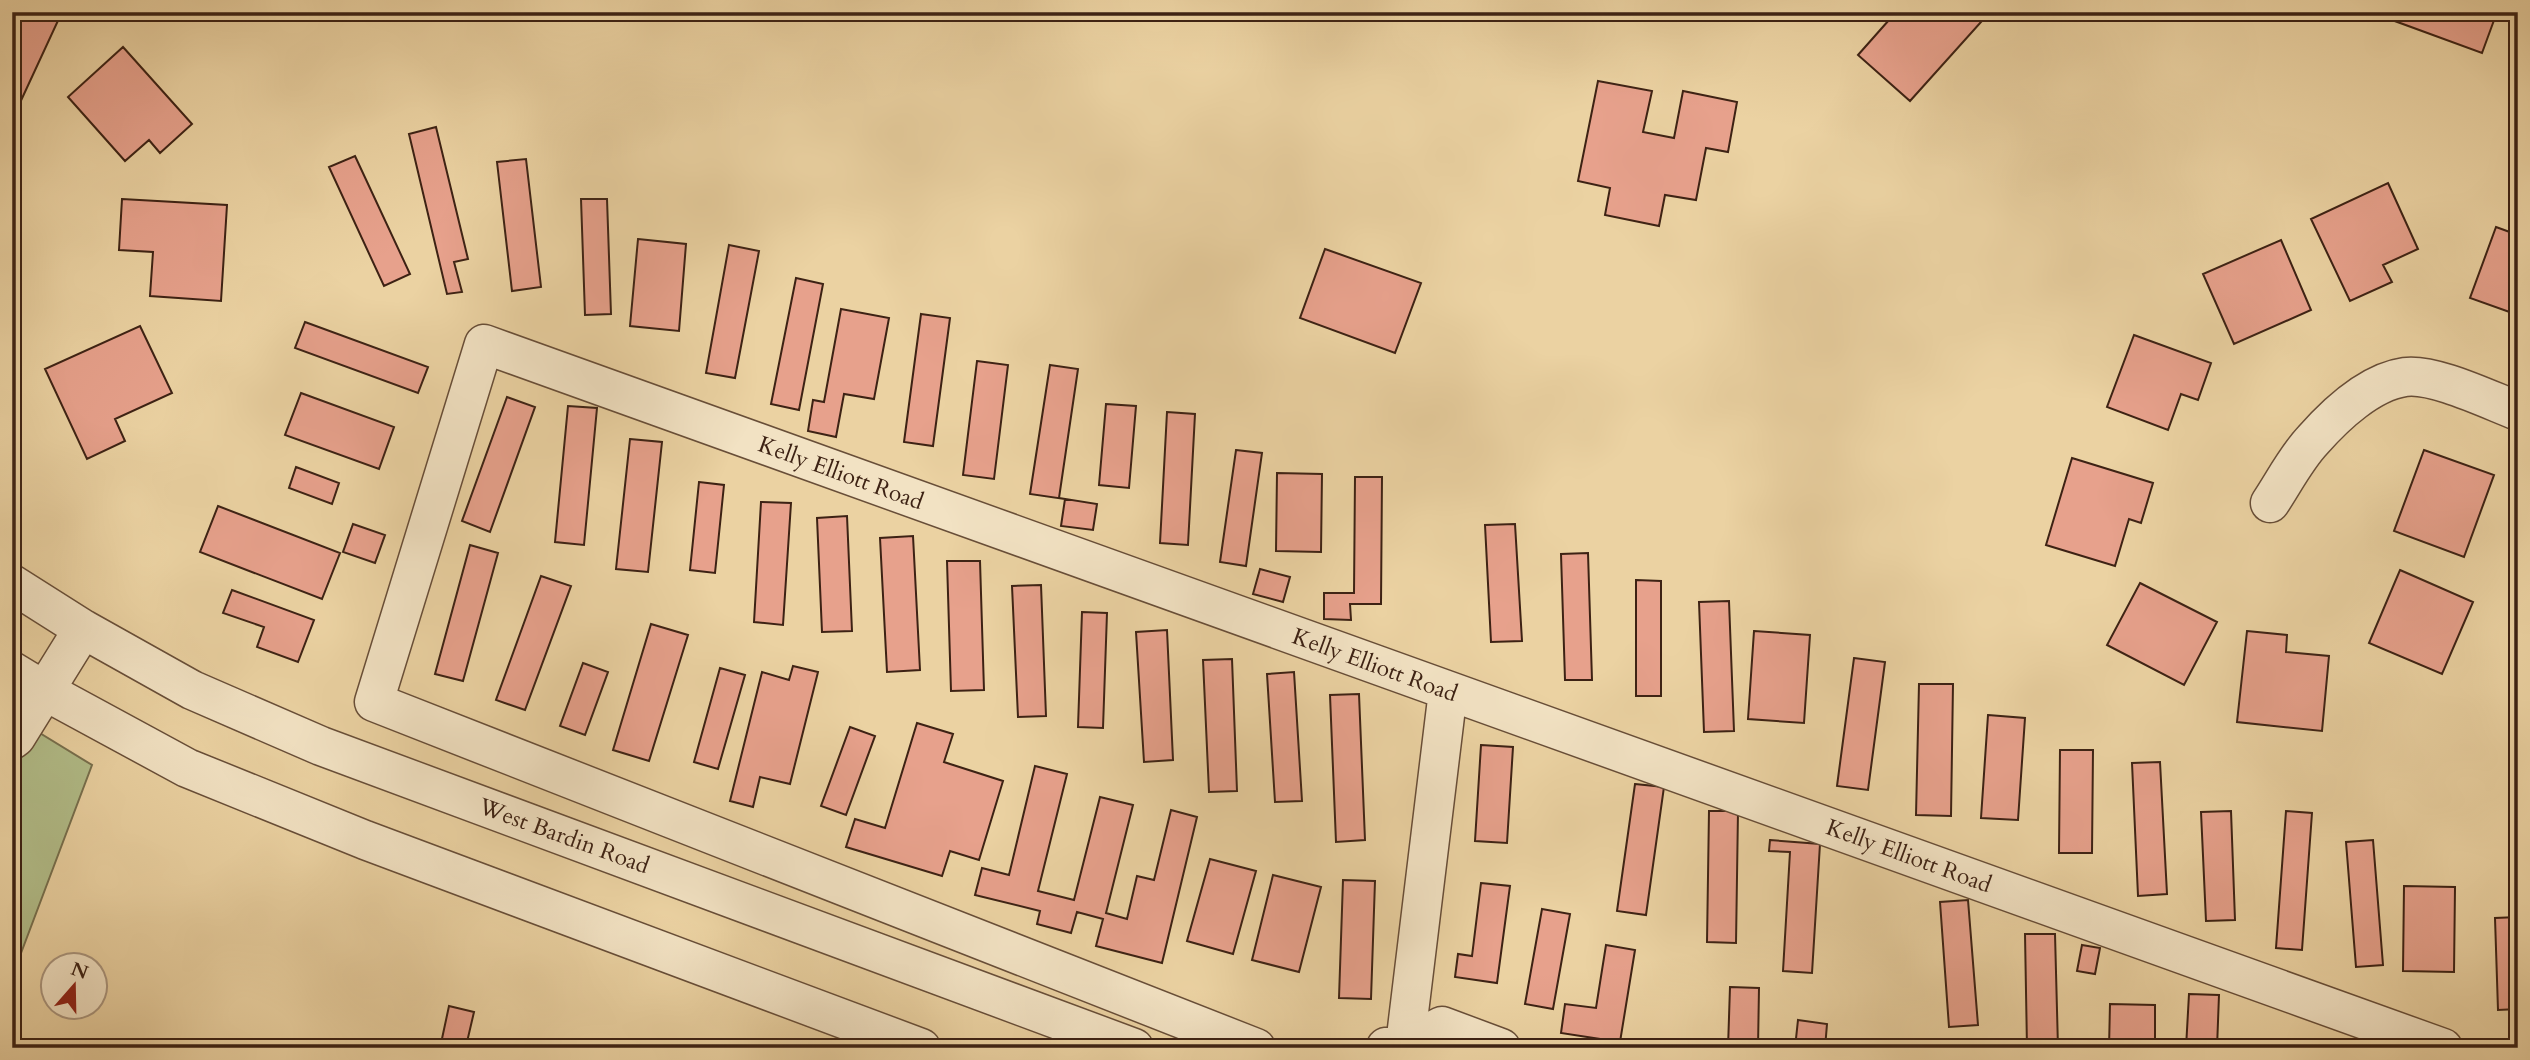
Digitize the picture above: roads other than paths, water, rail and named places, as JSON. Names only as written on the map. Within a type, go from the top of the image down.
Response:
[{"type":"street","name":"Kelly Elliott Road","points":[[1256,1048],[374,702],[484,344],[2444,1048]]},
{"type":"street","points":[[2270,503],[2312,441],[2347,408],[2380,385],[2406,377],[2436,380],[2518,411]]},
{"type":"street","name":"West Bardin Road","points":[[12,584],[83,629],[192,690],[321,747],[1135,1048]]},
{"type":"street","points":[[12,740],[83,629]]},
{"type":"street","points":[[12,671],[187,768],[365,840],[920,1048]]},
{"type":"street","points":[[1393,1046],[1448,691]]},
{"type":"street","points":[[1393,1046],[1443,1026],[1501,1048]]}]
